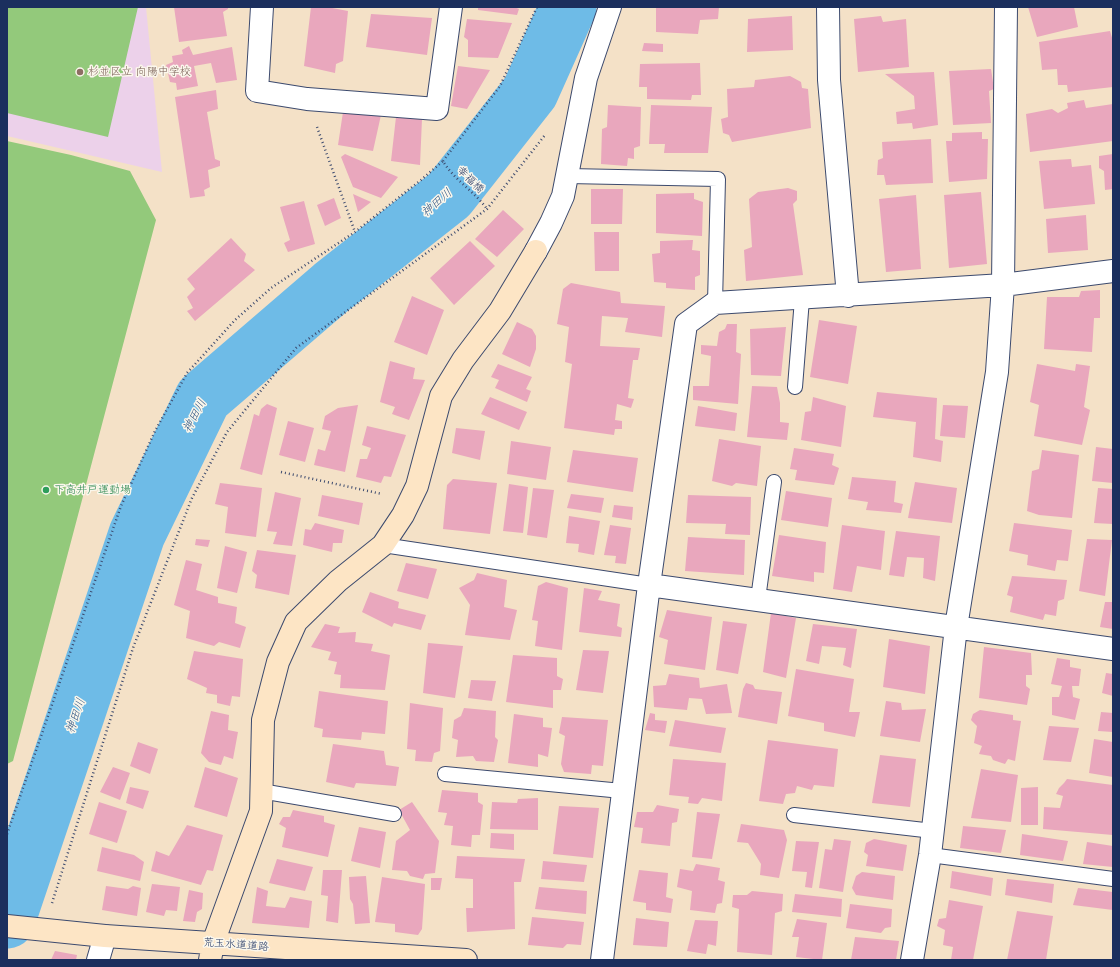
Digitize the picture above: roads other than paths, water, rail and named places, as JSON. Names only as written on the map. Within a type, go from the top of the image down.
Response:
[{"type":"street","points":[[262,7],[257,91],[307,99],[437,109],[451,7]]},
{"type":"street","points":[[212,952],[261,812],[263,720],[278,662],[296,622],[338,581],[383,545],[403,516],[417,486],[441,396],[463,360],[500,311],[551,224],[563,196],[586,78],[610,7]]},
{"type":"street","points":[[828,7],[829,80],[848,296]]},
{"type":"street","points":[[912,960],[930,855],[956,627],[997,372],[1003,285],[1006,7]]},
{"type":"street","points":[[602,960],[649,585],[686,324],[715,304],[1003,285],[1113,271]]},
{"type":"street","points":[[649,585],[1113,649]]},
{"type":"street","name":"荒玉水道道路","points":[[7,926],[105,936],[212,952],[466,960]]},
{"type":"street","points":[[98,960],[105,936]]},
{"type":"lane","points":[[568,176],[718,180],[715,304]]},
{"type":"lane","points":[[795,387],[802,299]]},
{"type":"lane","points":[[758,599],[774,482]]},
{"type":"lane","points":[[383,545],[649,585]]},
{"type":"lane","points":[[445,774],[622,791]]},
{"type":"lane","points":[[261,791],[394,814]]},
{"type":"lane","points":[[794,815],[933,831]]},
{"type":"lane","points":[[930,855],[1113,879]]},
{"type":"waterway","name":"神田川","points":[[7,920],[137,534],[203,398],[332,287],[449,195],[530,92],[568,7]]},
{"type":"place","name":"杉並区立 向陽中学校","points":[[80,72]]},
{"type":"place","name":"下高井戸運動場","points":[[46,490]]}]
